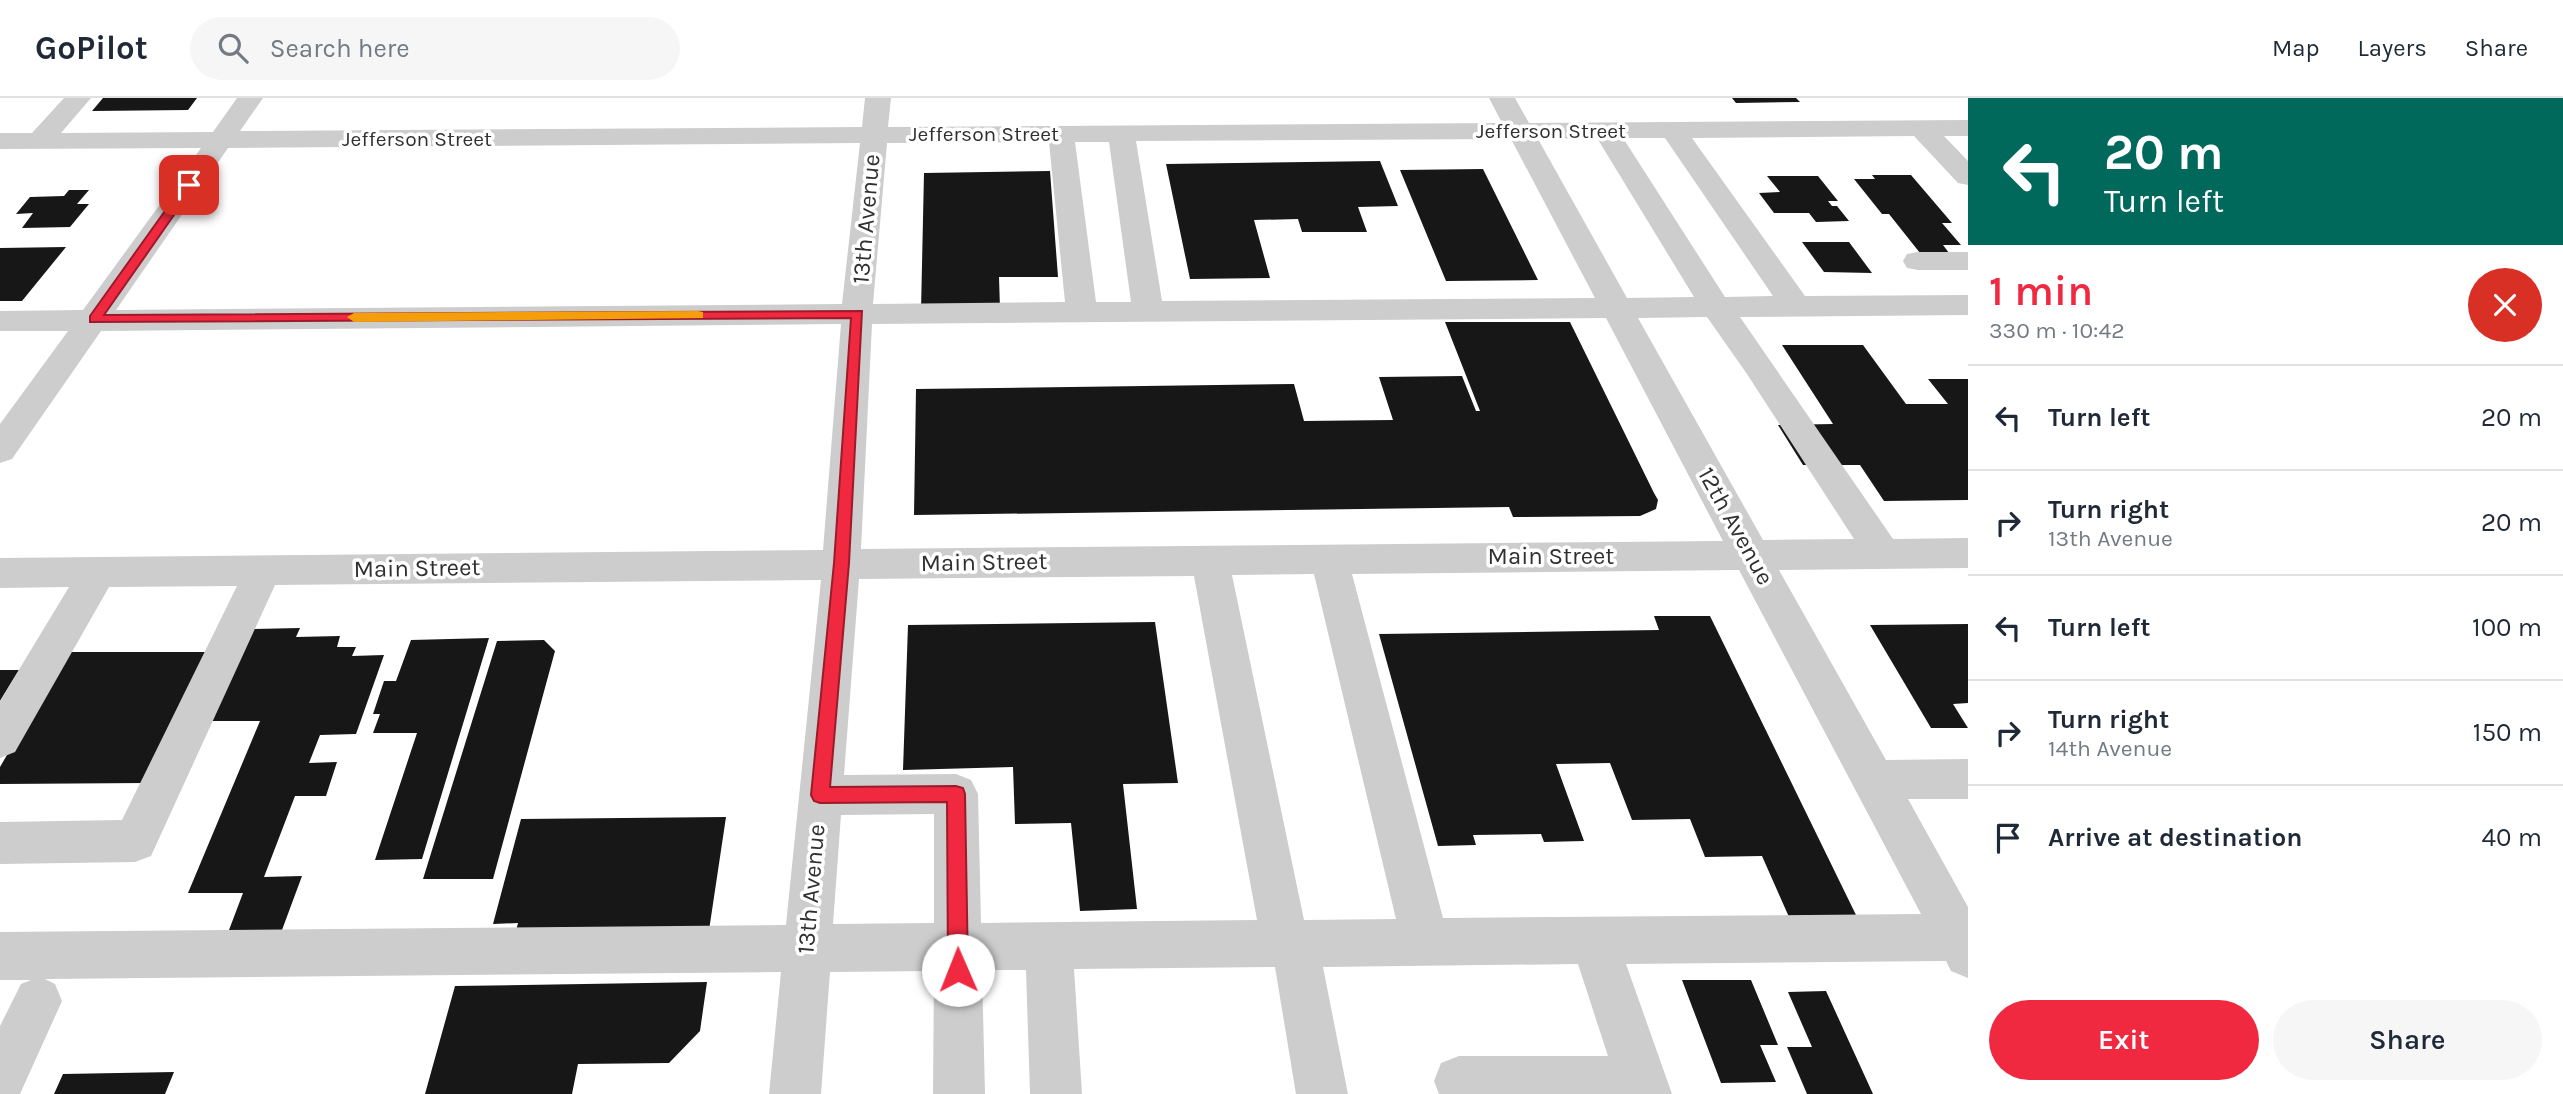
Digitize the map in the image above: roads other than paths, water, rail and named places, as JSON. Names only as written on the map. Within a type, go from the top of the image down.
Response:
[{"type":"street","points":[[39,141],[78,98]]},
{"type":"street","points":[[0,450],[250,98]]},
{"type":"street","name":"12th Avenue","points":[[1502,98],[1965,943]]},
{"type":"street","name":"Jefferson Street","points":[[0,141],[221,140],[876,116],[1061,134],[1968,128]]},
{"type":"street","name":"13th Avenue","points":[[795,1094],[876,116]]},
{"type":"street","points":[[1922,129],[1968,177]]},
{"type":"street","points":[[1674,131],[1795,306]]},
{"type":"street","points":[[1606,132],[1715,306],[1759,366],[1748,386],[1801,469],[1841,489],[1883,554]]},
{"type":"street","points":[[1121,133],[1148,311]]},
{"type":"street","points":[[1061,134],[1082,311]]},
{"type":"street","points":[[1628,167],[1698,166]]},
{"type":"street","points":[[1918,261],[1968,261]]},
{"type":"street","points":[[0,321],[1968,305]]},
{"type":"street","name":"Main Street","points":[[0,573],[1968,553]]},
{"type":"street","points":[[1329,558],[1425,942]]},
{"type":"street","points":[[1210,559],[1322,1094]]},
{"type":"street","points":[[0,843],[135,841],[264,569]]},
{"type":"street","points":[[0,739],[98,572]]},
{"type":"street","points":[[1874,780],[1968,779]]},
{"type":"street","points":[[820,795],[956,794],[959,1094]]},
{"type":"street","points":[[1459,1081],[1644,1087],[1594,941]]},
{"type":"street","points":[[0,956],[958,945],[1594,941],[1965,943]]},
{"type":"street","points":[[1049,945],[1056,1094]]},
{"type":"street","points":[[0,1081],[38,1001]]}]
